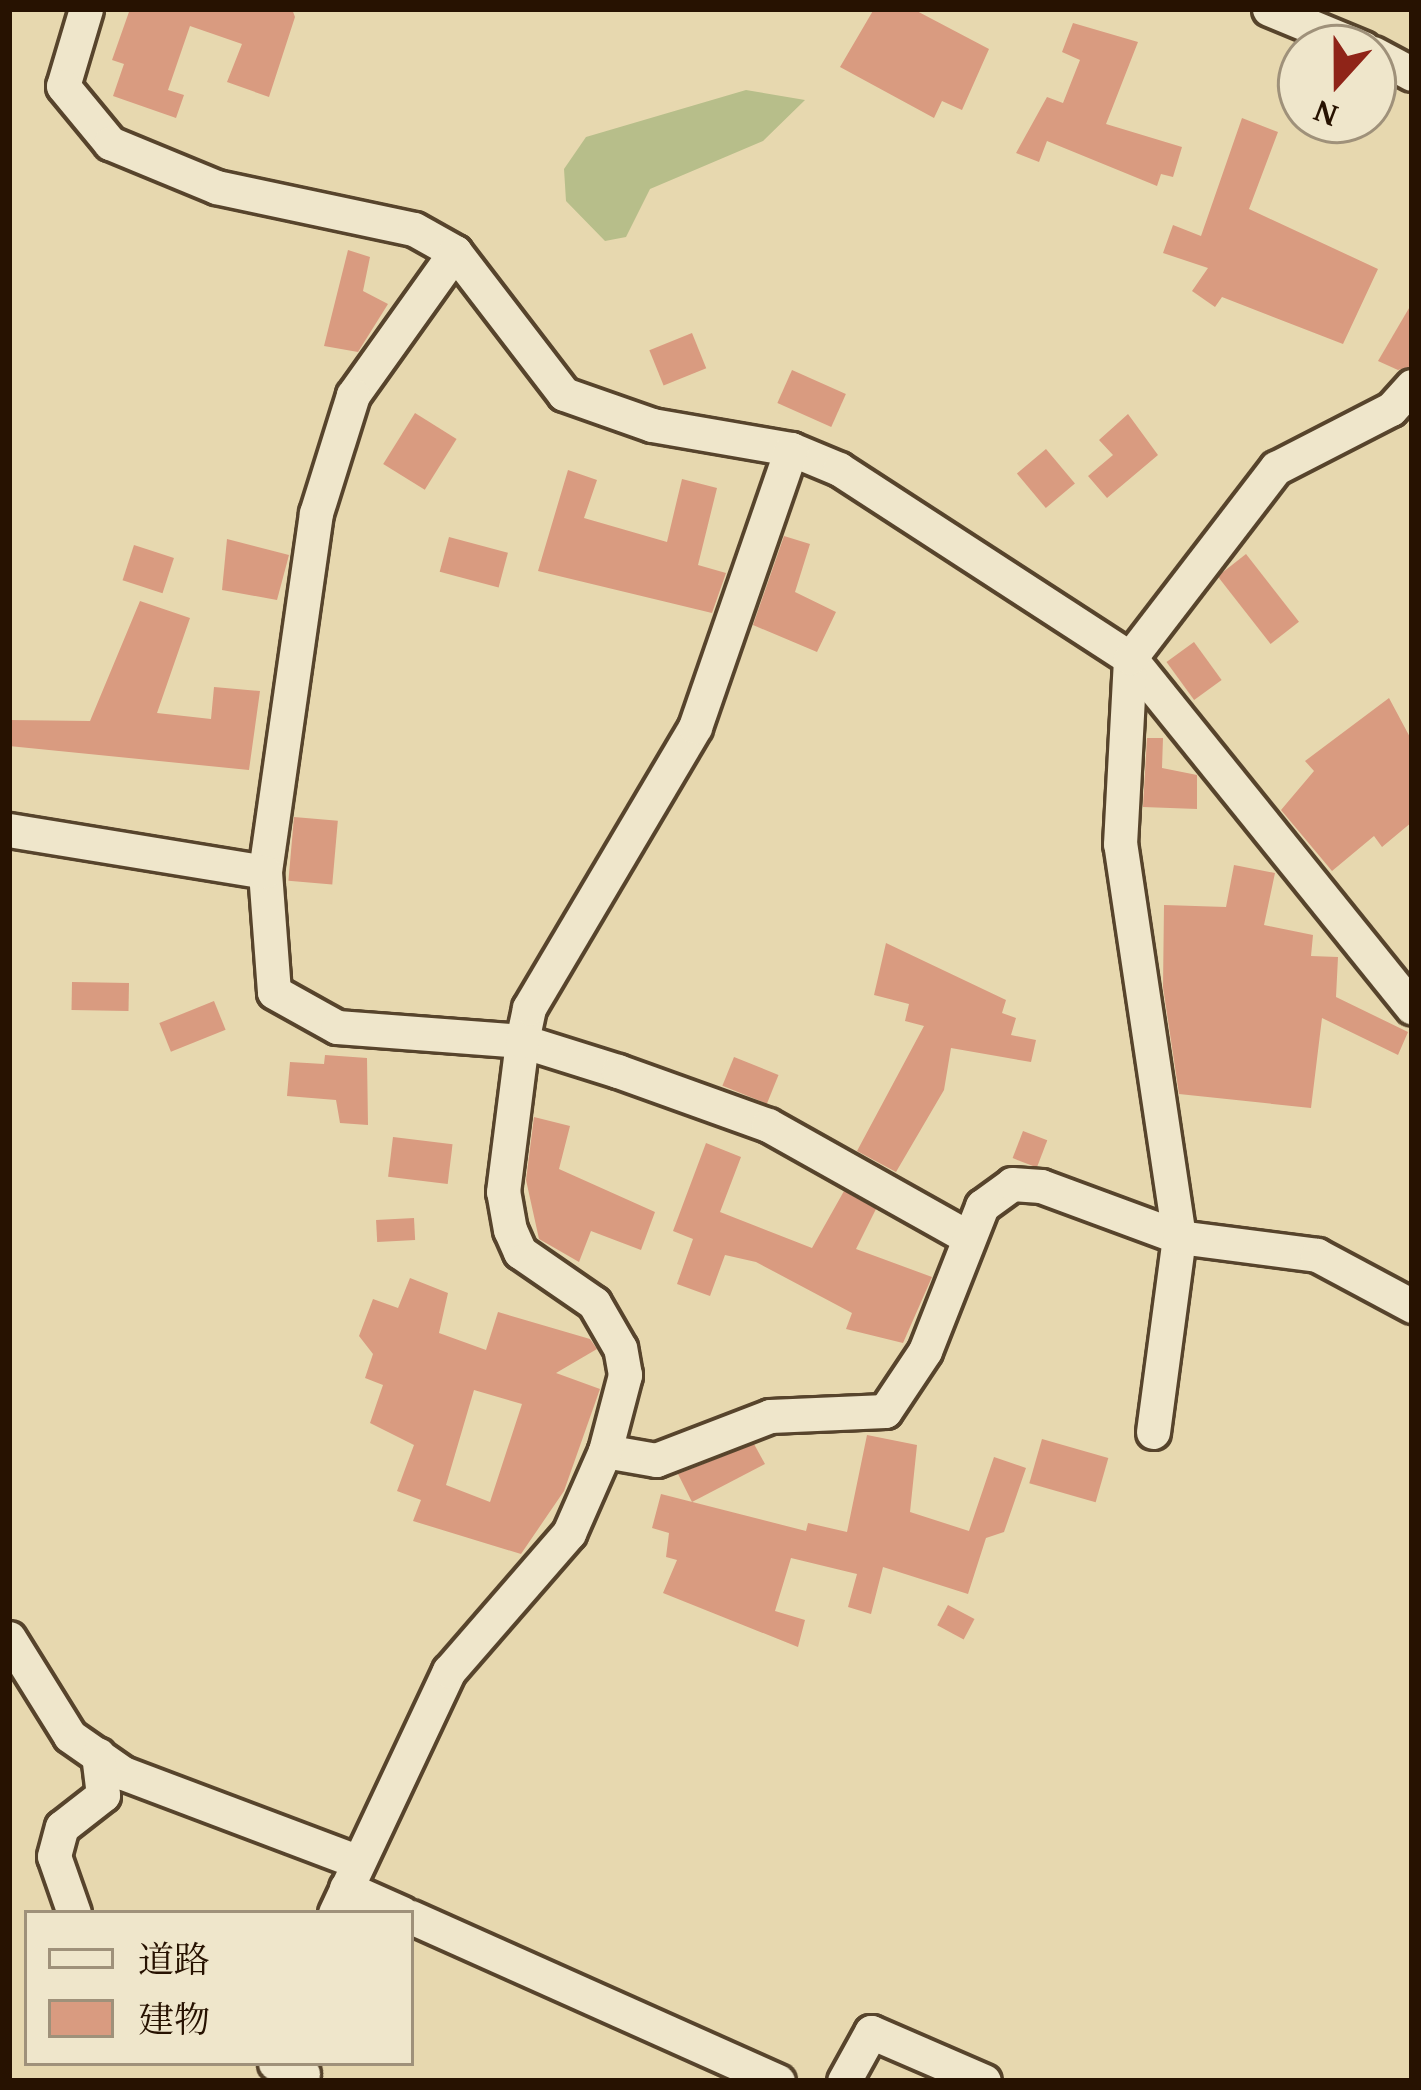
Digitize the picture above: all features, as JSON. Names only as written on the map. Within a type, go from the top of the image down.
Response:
[{"type":"street","points":[[86,9],[63,86],[110,143],[216,188],[380,217],[455,252],[564,394],[652,425],[791,449],[922,515],[1130,658],[1412,1008]]},
{"type":"street","points":[[1269,9],[1305,24]]},
{"type":"street","points":[[455,252],[353,394],[322,493],[265,872],[267,966],[274,992],[295,1008],[379,1034],[521,1041],[768,1125],[966,1236]]},
{"type":"street","points":[[1154,1432],[1179,1238],[1120,844],[1130,658],[1276,468],[1391,409],[1412,386]]},
{"type":"street","points":[[347,1888],[449,1671],[568,1533],[605,1451],[625,1375],[610,1324],[520,1252],[510,1230],[503,1192],[521,1041],[529,1008],[695,727],[791,449]]},
{"type":"street","points":[[9,830],[265,872]]},
{"type":"street","points":[[605,1451],[656,1460],[770,1416],[885,1411],[925,1352],[966,1236],[982,1206],[1012,1184],[1042,1186],[1179,1238],[1317,1255],[1412,1306]]},
{"type":"street","points":[[9,1638],[70,1736],[123,1773],[395,1910]]},
{"type":"street","points":[[73,1910],[54,1856],[62,1828],[103,1795],[98,1754]]},
{"type":"street","points":[[414,1918],[774,2080]]},
{"type":"street","points":[[844,2081],[871,2032],[984,2081]]},
{"type":"green space","points":[[746,90],[805,100],[763,141],[650,189],[626,237],[605,241],[566,201],[564,169],[586,137]]},
{"type":"building","points":[[130,9],[292,9],[295,17],[269,97],[227,82],[242,44],[190,26],[168,90],[184,95],[176,118],[113,96],[124,64],[112,60]]},
{"type":"building","points":[[874,9],[913,9],[989,49],[962,110],[942,101],[934,118],[840,67]]},
{"type":"building","points":[[1073,23],[1138,42],[1106,124],[1182,147],[1173,177],[1161,174],[1157,186],[1047,141],[1039,162],[1016,153],[1047,97],[1063,103],[1080,60],[1062,52]]},
{"type":"building","points":[[1242,118],[1277,132],[1249,209],[1378,269],[1343,344],[1222,297],[1215,307],[1192,291],[1208,268],[1163,253],[1173,225],[1201,236]]},
{"type":"building","points":[[348,250],[370,257],[363,291],[388,304],[358,352],[324,346]]},
{"type":"building","points":[[1412,303],[1412,366],[1398,370],[1378,361]]},
{"type":"building","points":[[692,333],[706,368],[664,385],[649,350]]},
{"type":"building","points":[[792,370],[846,394],[831,427],[777,403]]},
{"type":"building","points":[[415,413],[457,439],[425,490],[383,464]]},
{"type":"building","points":[[1128,414],[1158,455],[1107,498],[1088,476],[1113,455],[1099,440]]},
{"type":"building","points":[[1046,449],[1075,483],[1046,508],[1017,473]]},
{"type":"building","points":[[568,470],[597,480],[584,518],[667,542],[682,479],[717,488],[698,565],[726,573],[712,613],[538,571]]},
{"type":"building","points":[[784,536],[810,544],[795,592],[836,612],[817,652],[753,625]]},
{"type":"building","points":[[449,537],[508,553],[499,588],[440,572]]},
{"type":"building","points":[[227,539],[289,555],[277,600],[222,590]]},
{"type":"building","points":[[134,545],[174,558],[163,593],[123,580]]},
{"type":"building","points":[[1246,554],[1299,622],[1271,644],[1218,576]]},
{"type":"building","points":[[140,601],[190,618],[157,713],[211,719],[214,687],[260,691],[249,770],[9,746],[9,720],[90,721]]},
{"type":"building","points":[[1194,642],[1222,680],[1194,700],[1166,662]]},
{"type":"building","points":[[1389,698],[1412,741],[1412,822],[1382,847],[1374,836],[1332,871],[1281,810],[1314,771],[1305,761]]},
{"type":"building","points":[[1147,738],[1163,738],[1162,768],[1197,775],[1197,809],[1143,807]]},
{"type":"building","points":[[294,817],[338,821],[332,885],[288,881]]},
{"type":"building","points":[[1234,865],[1275,873],[1264,925],[1313,935],[1311,956],[1338,957],[1336,997],[1408,1032],[1398,1055],[1322,1018],[1311,1108],[1179,1094],[1163,987],[1164,905],[1226,907]]},
{"type":"building","points":[[886,943],[1006,1000],[1002,1013],[1016,1018],[1011,1035],[1036,1040],[1031,1062],[951,1048],[944,1090],[896,1172],[857,1151],[924,1026],[905,1021],[909,1004],[874,995]]},
{"type":"building","points":[[72,982],[129,983],[129,1011],[72,1010]]},
{"type":"building","points":[[214,1001],[226,1030],[171,1052],[159,1023]]},
{"type":"building","points":[[325,1055],[367,1058],[368,1125],[340,1123],[336,1100],[287,1096],[290,1062],[324,1064]]},
{"type":"building","points":[[734,1057],[779,1075],[767,1104],[722,1086]]},
{"type":"building","points":[[534,1117],[570,1126],[559,1169],[655,1212],[641,1250],[591,1231],[579,1262],[539,1239],[526,1180]]},
{"type":"building","points":[[1023,1131],[1047,1140],[1037,1167],[1013,1158]]},
{"type":"building","points":[[393,1137],[453,1144],[448,1184],[388,1177]]},
{"type":"building","points":[[706,1143],[741,1157],[720,1212],[812,1248],[844,1191],[876,1209],[856,1249],[932,1277],[903,1343],[846,1329],[852,1313],[756,1262],[725,1255],[710,1296],[677,1284],[693,1239],[673,1231]]},
{"type":"building","points":[[414,1218],[415,1240],[377,1242],[376,1220]]},
{"type":"building","points":[[410,1278],[448,1293],[439,1333],[486,1350],[498,1312],[590,1339],[597,1349],[556,1373],[600,1389],[564,1491],[521,1554],[413,1521],[421,1500],[397,1491],[414,1445],[370,1423],[383,1385],[365,1378],[373,1354],[359,1336],[373,1299],[398,1308]],"holes":[[[474,1390],[522,1404],[490,1502],[446,1485]]]},
{"type":"building","points":[[867,1435],[917,1445],[910,1512],[969,1531],[994,1457],[1026,1468],[1004,1532],[986,1538],[968,1594],[883,1567],[871,1614],[848,1607],[857,1574],[791,1558],[775,1611],[805,1620],[798,1647],[663,1593],[677,1560],[666,1557],[669,1533],[652,1528],[661,1494],[806,1531],[808,1523],[847,1532]]},
{"type":"building","points":[[1042,1439],[1108,1458],[1096,1502],[1029,1483]]},
{"type":"building","points":[[754,1444],[765,1464],[692,1502],[678,1474]]},
{"type":"building","points":[[948,1605],[974,1619],[964,1639],[937,1625]]}]
